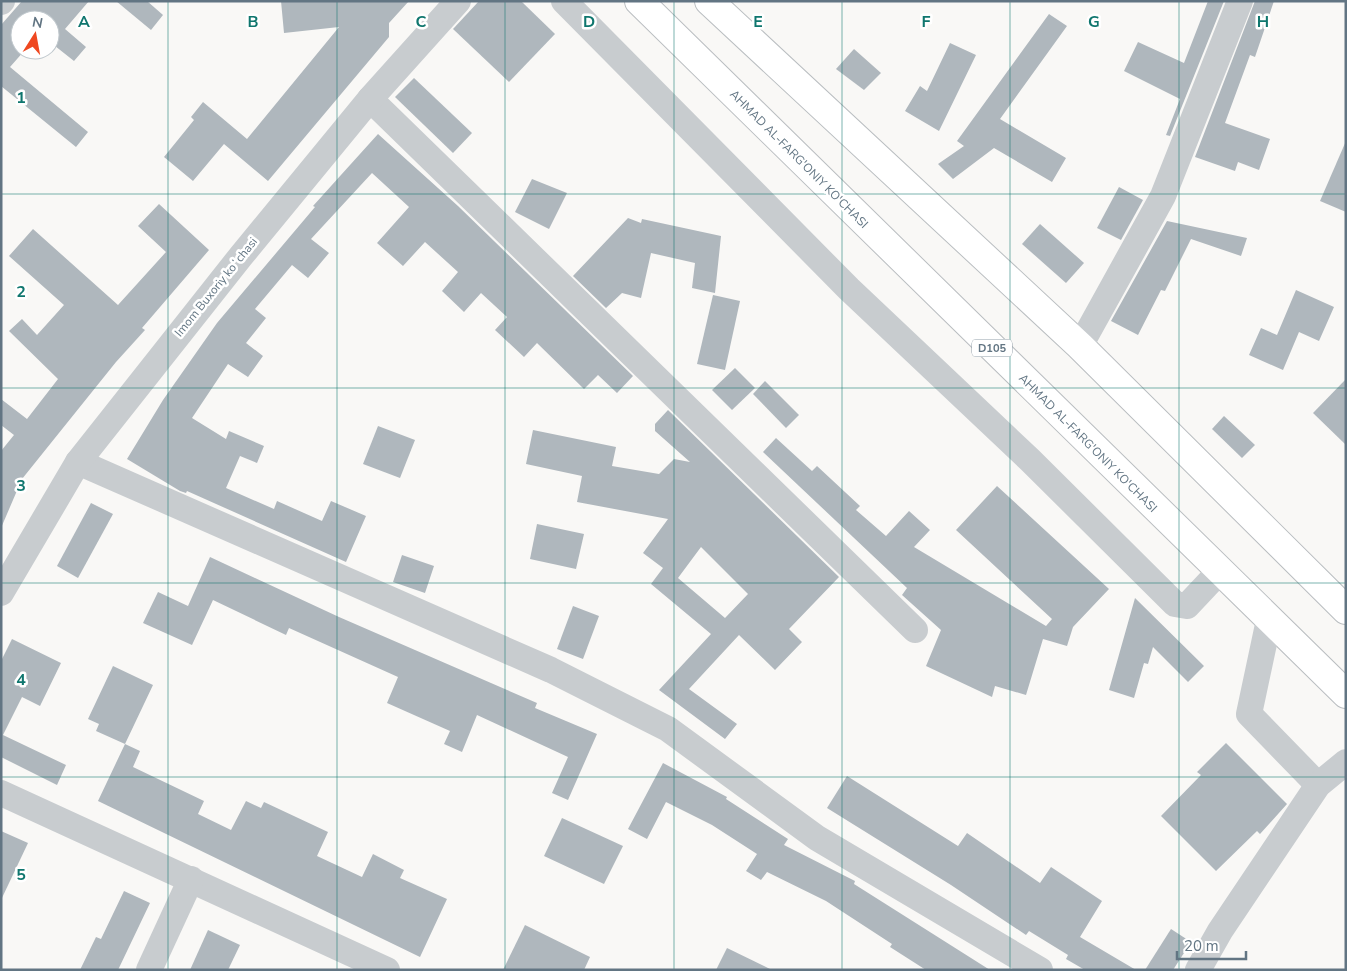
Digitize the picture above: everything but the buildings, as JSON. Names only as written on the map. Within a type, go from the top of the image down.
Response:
[{"type":"highway","name":"AHMAD AL-FARG'ONIY KO'CHASI","points":[[639,1],[1219,572],[1346,694]]},
{"type":"highway","points":[[709,1],[1080,346],[1346,610]]},
{"type":"street","name":"Imom Buxoriy koʻchasi","points":[[1,593],[78,462],[241,256],[370,99],[458,1]]},
{"type":"street","points":[[564,1],[849,289],[1037,467],[1176,604],[1187,606],[1219,572]]},
{"type":"street","points":[[1080,346],[1163,196],[1240,1]]},
{"type":"street","points":[[370,99],[915,630]]},
{"type":"street","points":[[78,462],[551,670],[668,729],[818,838],[1040,970]]},
{"type":"street","points":[[1269,620],[1249,714],[1318,785]]},
{"type":"street","points":[[1198,970],[1220,931],[1318,785],[1346,762]]},
{"type":"street","points":[[1,793],[387,970]]},
{"type":"street","points":[[149,970],[191,879]]}]
